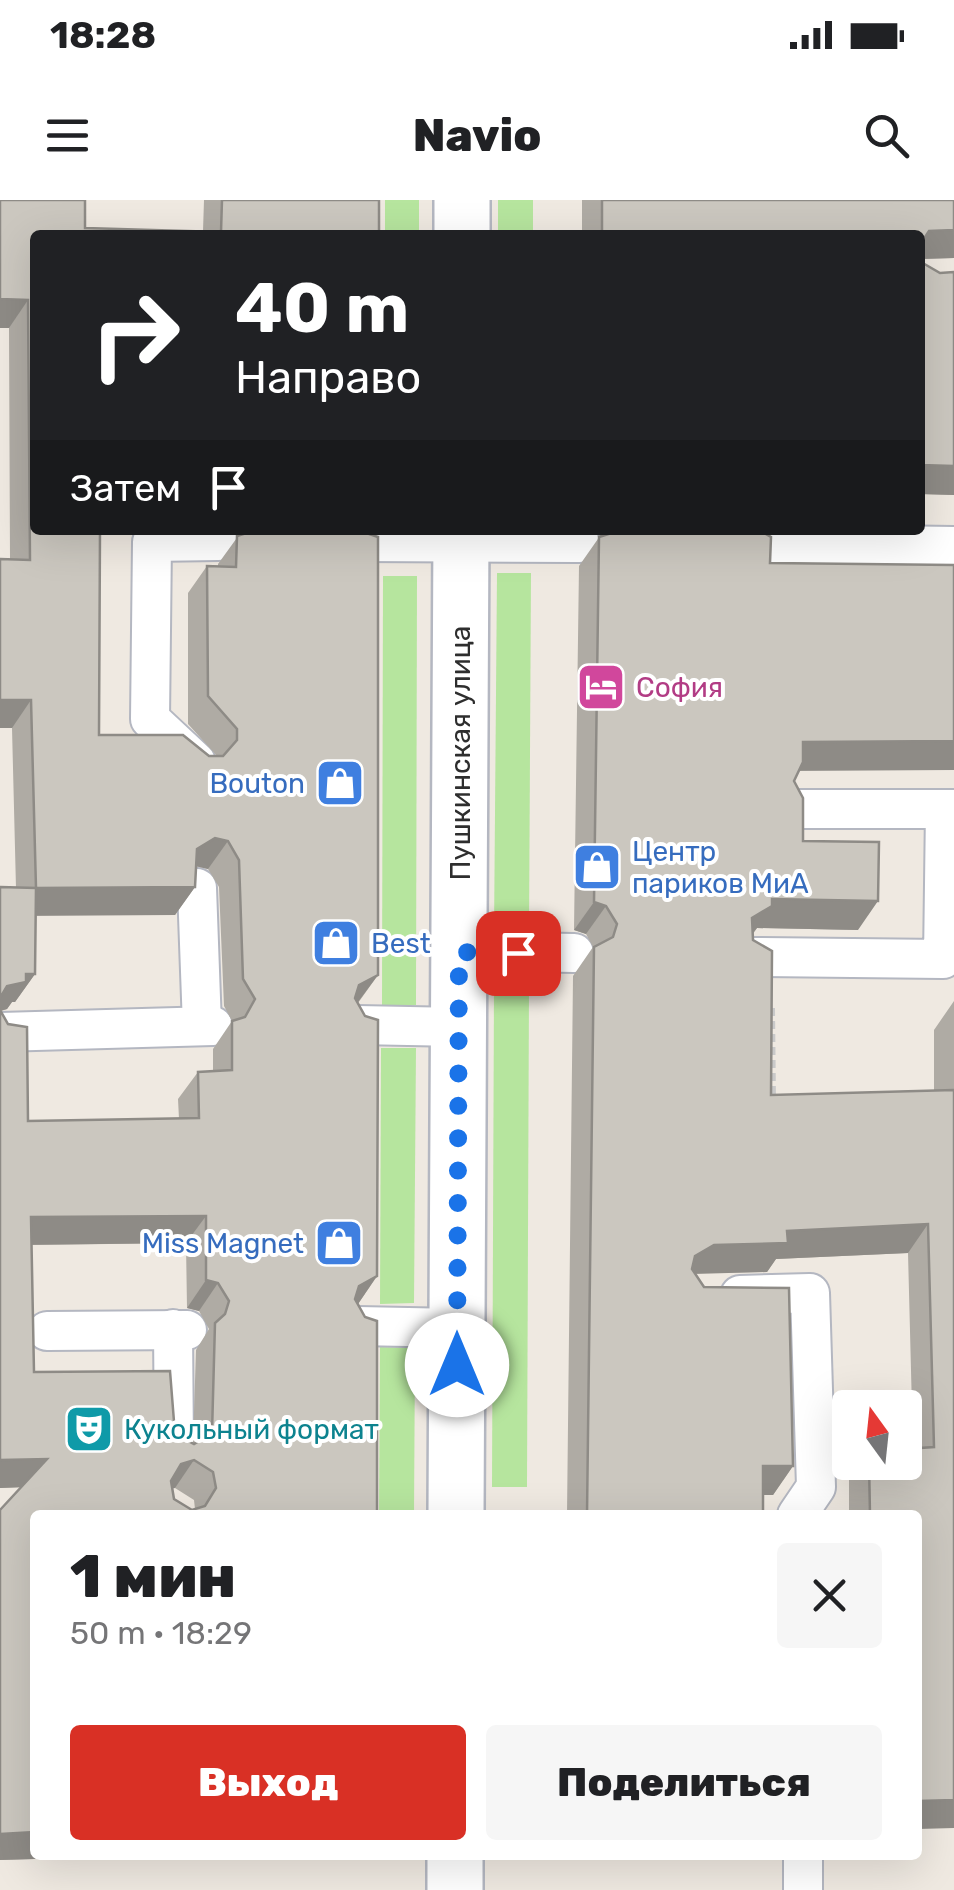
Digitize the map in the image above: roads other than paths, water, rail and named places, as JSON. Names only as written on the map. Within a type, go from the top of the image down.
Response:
[{"type":"street","points":[[462,200],[462,230]]},
{"type":"street","name":"Пушкинская улица","points":[[456,1510],[461,536]]},
{"type":"street","points":[[455,1860],[455,1890]]},
{"type":"lane","points":[[359,542],[461,536],[580,543]]},
{"type":"lane","points":[[196,762],[150,718],[152,542],[218,540]]},
{"type":"lane","points":[[751,543],[954,546]]},
{"type":"lane","points":[[762,957],[943,959],[950,809],[796,808]]},
{"type":"lane","points":[[0,1032],[207,1026],[197,888]]},
{"type":"lane","points":[[459,952],[574,953]]},
{"type":"lane","points":[[358,1025],[459,1028]]},
{"type":"lane","points":[[710,1295],[810,1294],[816,1486],[801,1510]]},
{"type":"lane","points":[[358,1326],[457,1328]]},
{"type":"lane","points":[[47,1331],[180,1329],[174,1450]]},
{"type":"lane","points":[[803,1860],[803,1890]]},
{"type":"place","name":"София","points":[[601,687]]},
{"type":"place","name":"Bouton","points":[[340,783]]},
{"type":"place","name":"Центр париков МиА","points":[[597,867]]},
{"type":"place","name":"Best","points":[[336,943]]},
{"type":"place","name":"Miss Magnet","points":[[339,1243]]},
{"type":"place","name":"Кукольный формат","points":[[89,1429]]}]
